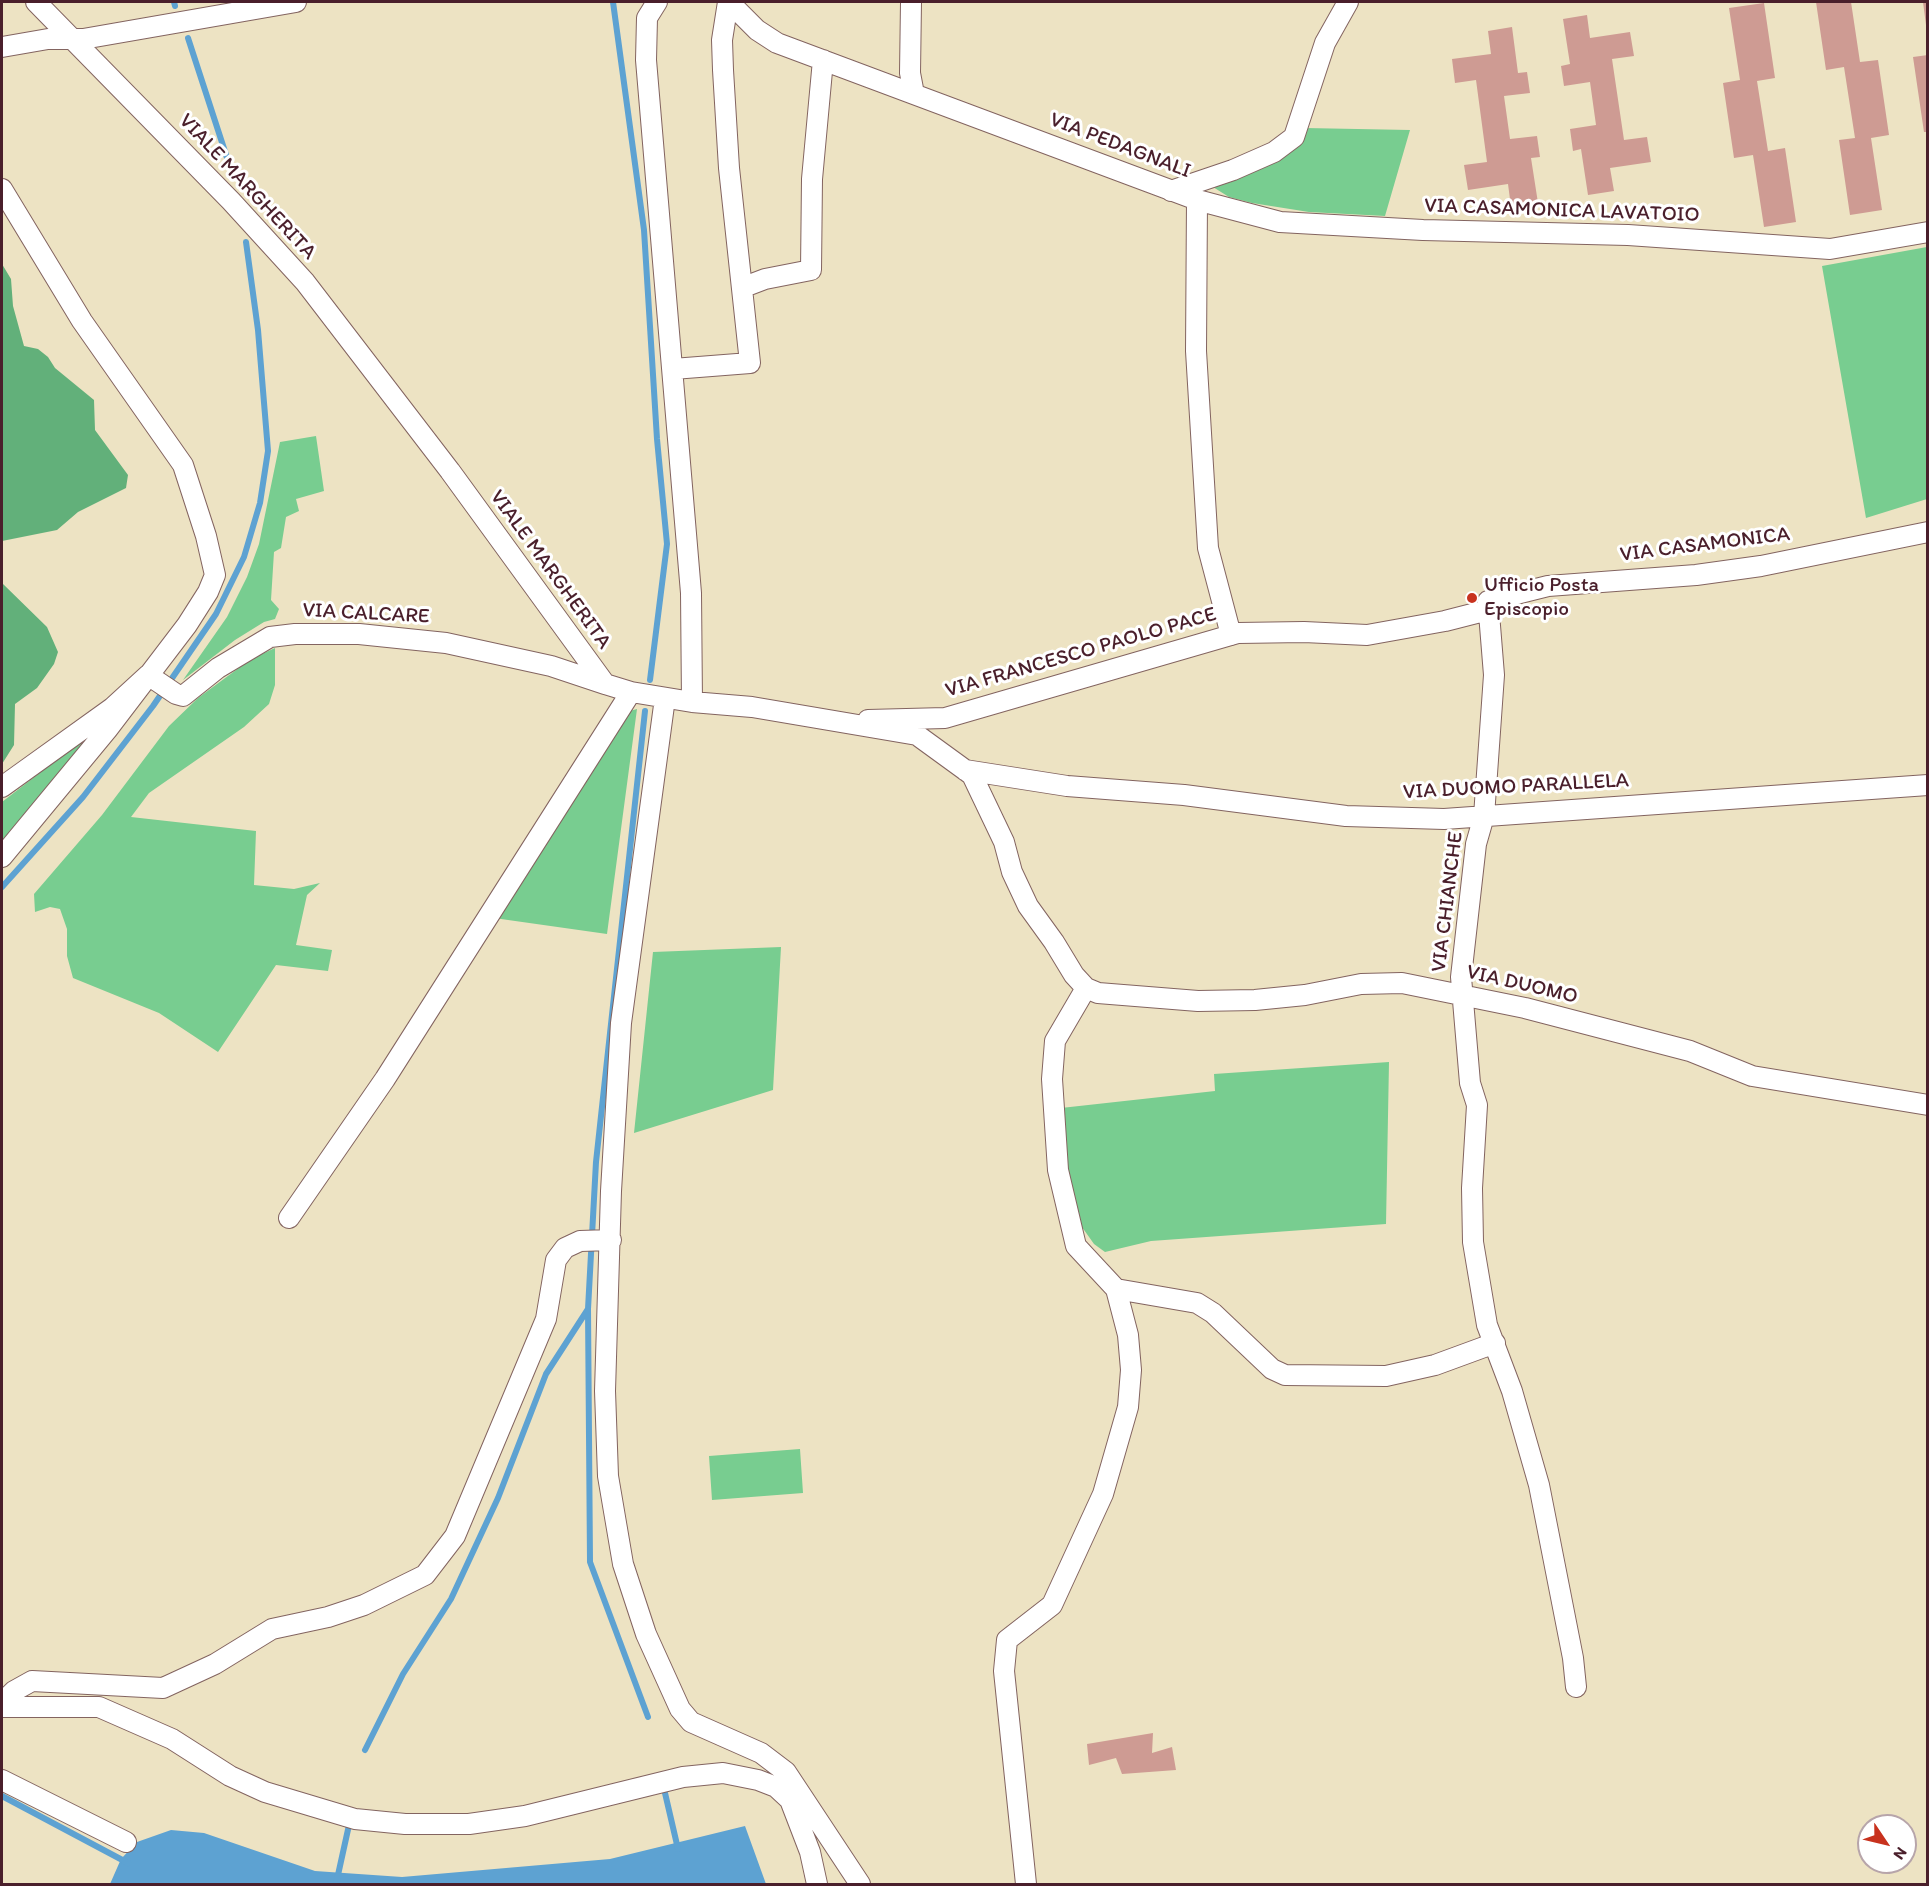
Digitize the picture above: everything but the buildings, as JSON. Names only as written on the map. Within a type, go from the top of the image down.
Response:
[{"type":"street","name":"VIALE MARGHERITA","points":[[36,2],[231,201],[305,282],[450,471],[605,684],[631,692],[665,698],[752,707],[917,735],[972,775],[1004,842],[1012,872],[1028,906],[1074,975],[1092,990]]},
{"type":"street","points":[[2,47],[72,38],[83,39],[296,2]]},
{"type":"street","points":[[657,2],[647,18],[646,60],[692,593],[692,702]]},
{"type":"street","points":[[673,369],[750,363],[744,287],[729,168],[723,70],[722,40],[728,2]]},
{"type":"street","name":"VIA PEDAGNALI","points":[[728,2],[757,30],[777,43],[1197,200],[1196,351],[1208,548],[1231,635]]},
{"type":"street","points":[[911,2],[910,73],[914,94]]},
{"type":"street","points":[[1171,191],[1233,170],[1274,152],[1294,137],[1325,43],[1348,2]]},
{"type":"street","points":[[744,287],[765,279],[811,270],[812,179],[823,60]]},
{"type":"street","points":[[2,189],[82,321],[183,465],[206,536],[215,574],[208,592],[152,678],[2,857]]},
{"type":"street","name":"VIA CASAMONICA LAVATOIO","points":[[1197,200],[1280,222],[1423,231],[1628,235],[1830,249],[1928,232]]},
{"type":"street","name":"VIA CASAMONICA","points":[[1488,605],[1548,586],[1696,575],[1761,566],[1928,532]]},
{"type":"street","name":"VIA FRANCESCO PAOLO PACE","points":[[829,720],[945,718],[1231,635],[1304,632],[1367,635],[1488,605]]},
{"type":"street","name":"VIA CHIANCHE","points":[[1488,605],[1494,675],[1484,816],[1476,844],[1468,896],[1461,994],[1470,1083],[1477,1104],[1472,1188],[1473,1242],[1487,1325],[1512,1391],[1539,1485],[1573,1658],[1576,1687]]},
{"type":"street","name":"VIA CALCARE","points":[[152,678],[173,693],[183,696],[218,668],[270,637],[295,634],[359,634],[446,643],[551,666],[605,684]]},
{"type":"street","points":[[2,787],[152,678]]},
{"type":"street","points":[[289,1218],[385,1079],[631,692]]},
{"type":"street","points":[[665,698],[621,1023],[606,1240],[605,1391],[608,1476],[623,1564],[646,1634],[680,1709],[691,1722],[761,1753],[786,1772],[795,1796],[817,1884]]},
{"type":"street","name":"VIA DUOMO PARALLELA","points":[[965,770],[1067,786],[1184,795],[1346,816],[1444,819],[1928,785]]},
{"type":"street","name":"VIA DUOMO","points":[[1092,990],[1198,1000],[1255,1000],[1305,995],[1361,984],[1402,983],[1461,994],[1690,1051],[1752,1076],[1928,1105]]},
{"type":"street","points":[[1026,1884],[1004,1671],[1007,1640],[1052,1605],[1103,1494],[1128,1407],[1131,1370],[1128,1335],[1116,1289],[1076,1246],[1058,1170],[1052,1079],[1055,1041],[1092,990]]},
{"type":"street","points":[[2,1703],[14,1691],[32,1681],[163,1688],[215,1664],[272,1629],[328,1617],[364,1605],[424,1575],[455,1536],[546,1319],[556,1260],[565,1248],[580,1241],[606,1240]]},
{"type":"street","points":[[1116,1289],[1197,1303],[1213,1313],[1272,1369],[1286,1375],[1386,1376],[1435,1365],[1495,1343]]},
{"type":"street","points":[[2,1707],[99,1707],[172,1739],[230,1776],[265,1792],[355,1819],[405,1824],[469,1824],[525,1816],[683,1777],[723,1773],[758,1780],[795,1796],[851,1875],[860,1884]]},
{"type":"street","points":[[2,1780],[126,1842]]},
{"type":"green space","points":[[1305,128],[1410,130],[1385,216],[1309,212],[1252,203],[1229,197],[1213,187]]},
{"type":"green space","points":[[1927,247],[1927,499],[1866,518],[1822,266]]},
{"type":"green space","points":[[2,264],[11,279],[13,306],[24,346],[38,349],[48,357],[55,368],[94,400],[95,430],[128,475],[126,488],[78,512],[57,530],[2,541]]},
{"type":"green space","points":[[316,436],[324,491],[296,499],[299,511],[286,517],[281,548],[274,552],[271,600],[279,609],[275,619],[264,622],[235,640],[183,680],[227,617],[247,577],[259,544],[280,442]]},
{"type":"green space","points":[[2,583],[47,627],[58,652],[54,664],[37,688],[15,704],[14,745],[2,764]]},
{"type":"green space","points":[[275,648],[275,685],[269,704],[244,727],[149,793],[131,817],[256,831],[254,885],[294,889],[320,883],[307,895],[296,945],[332,950],[328,971],[276,965],[218,1052],[159,1013],[73,978],[67,956],[67,929],[60,909],[50,907],[35,912],[34,894],[102,815],[169,726],[198,698],[251,659]]},
{"type":"green space","points":[[637,709],[607,934],[494,918],[626,712]]},
{"type":"green space","points":[[103,724],[39,800],[2,842],[2,802]]},
{"type":"green space","points":[[781,947],[773,1090],[634,1133],[653,952]]},
{"type":"green space","points":[[1389,1062],[1386,1224],[1151,1241],[1105,1252],[1094,1244],[1077,1220],[1068,1194],[1061,1108],[1215,1091],[1214,1074]]},
{"type":"green space","points":[[800,1449],[803,1493],[712,1500],[709,1456]]},
{"type":"water","points":[[745,1826],[766,1884],[110,1884],[121,1859],[137,1842],[171,1830],[204,1833],[315,1871],[402,1877],[610,1859]]},
{"type":"waterway","points":[[174,2],[175,6]]},
{"type":"waterway","points":[[613,2],[644,230],[657,439],[667,544],[650,680]]},
{"type":"waterway","points":[[188,38],[230,167]]},
{"type":"waterway","points":[[2,887],[83,797],[153,706],[216,614],[244,557],[260,503],[268,451],[258,330],[246,242]]},
{"type":"waterway","points":[[365,1750],[403,1674],[451,1599],[498,1498],[546,1374],[588,1309],[596,1162],[645,711]]},
{"type":"waterway","points":[[588,1309],[590,1562],[648,1717]]},
{"type":"waterway","points":[[665,1793],[678,1849]]},
{"type":"waterway","points":[[2,1796],[128,1863]]},
{"type":"waterway","points":[[336,1884],[349,1825]]},
{"type":"place","name":"Ufficio Posta Episcopio","points":[[1472,598]]}]
